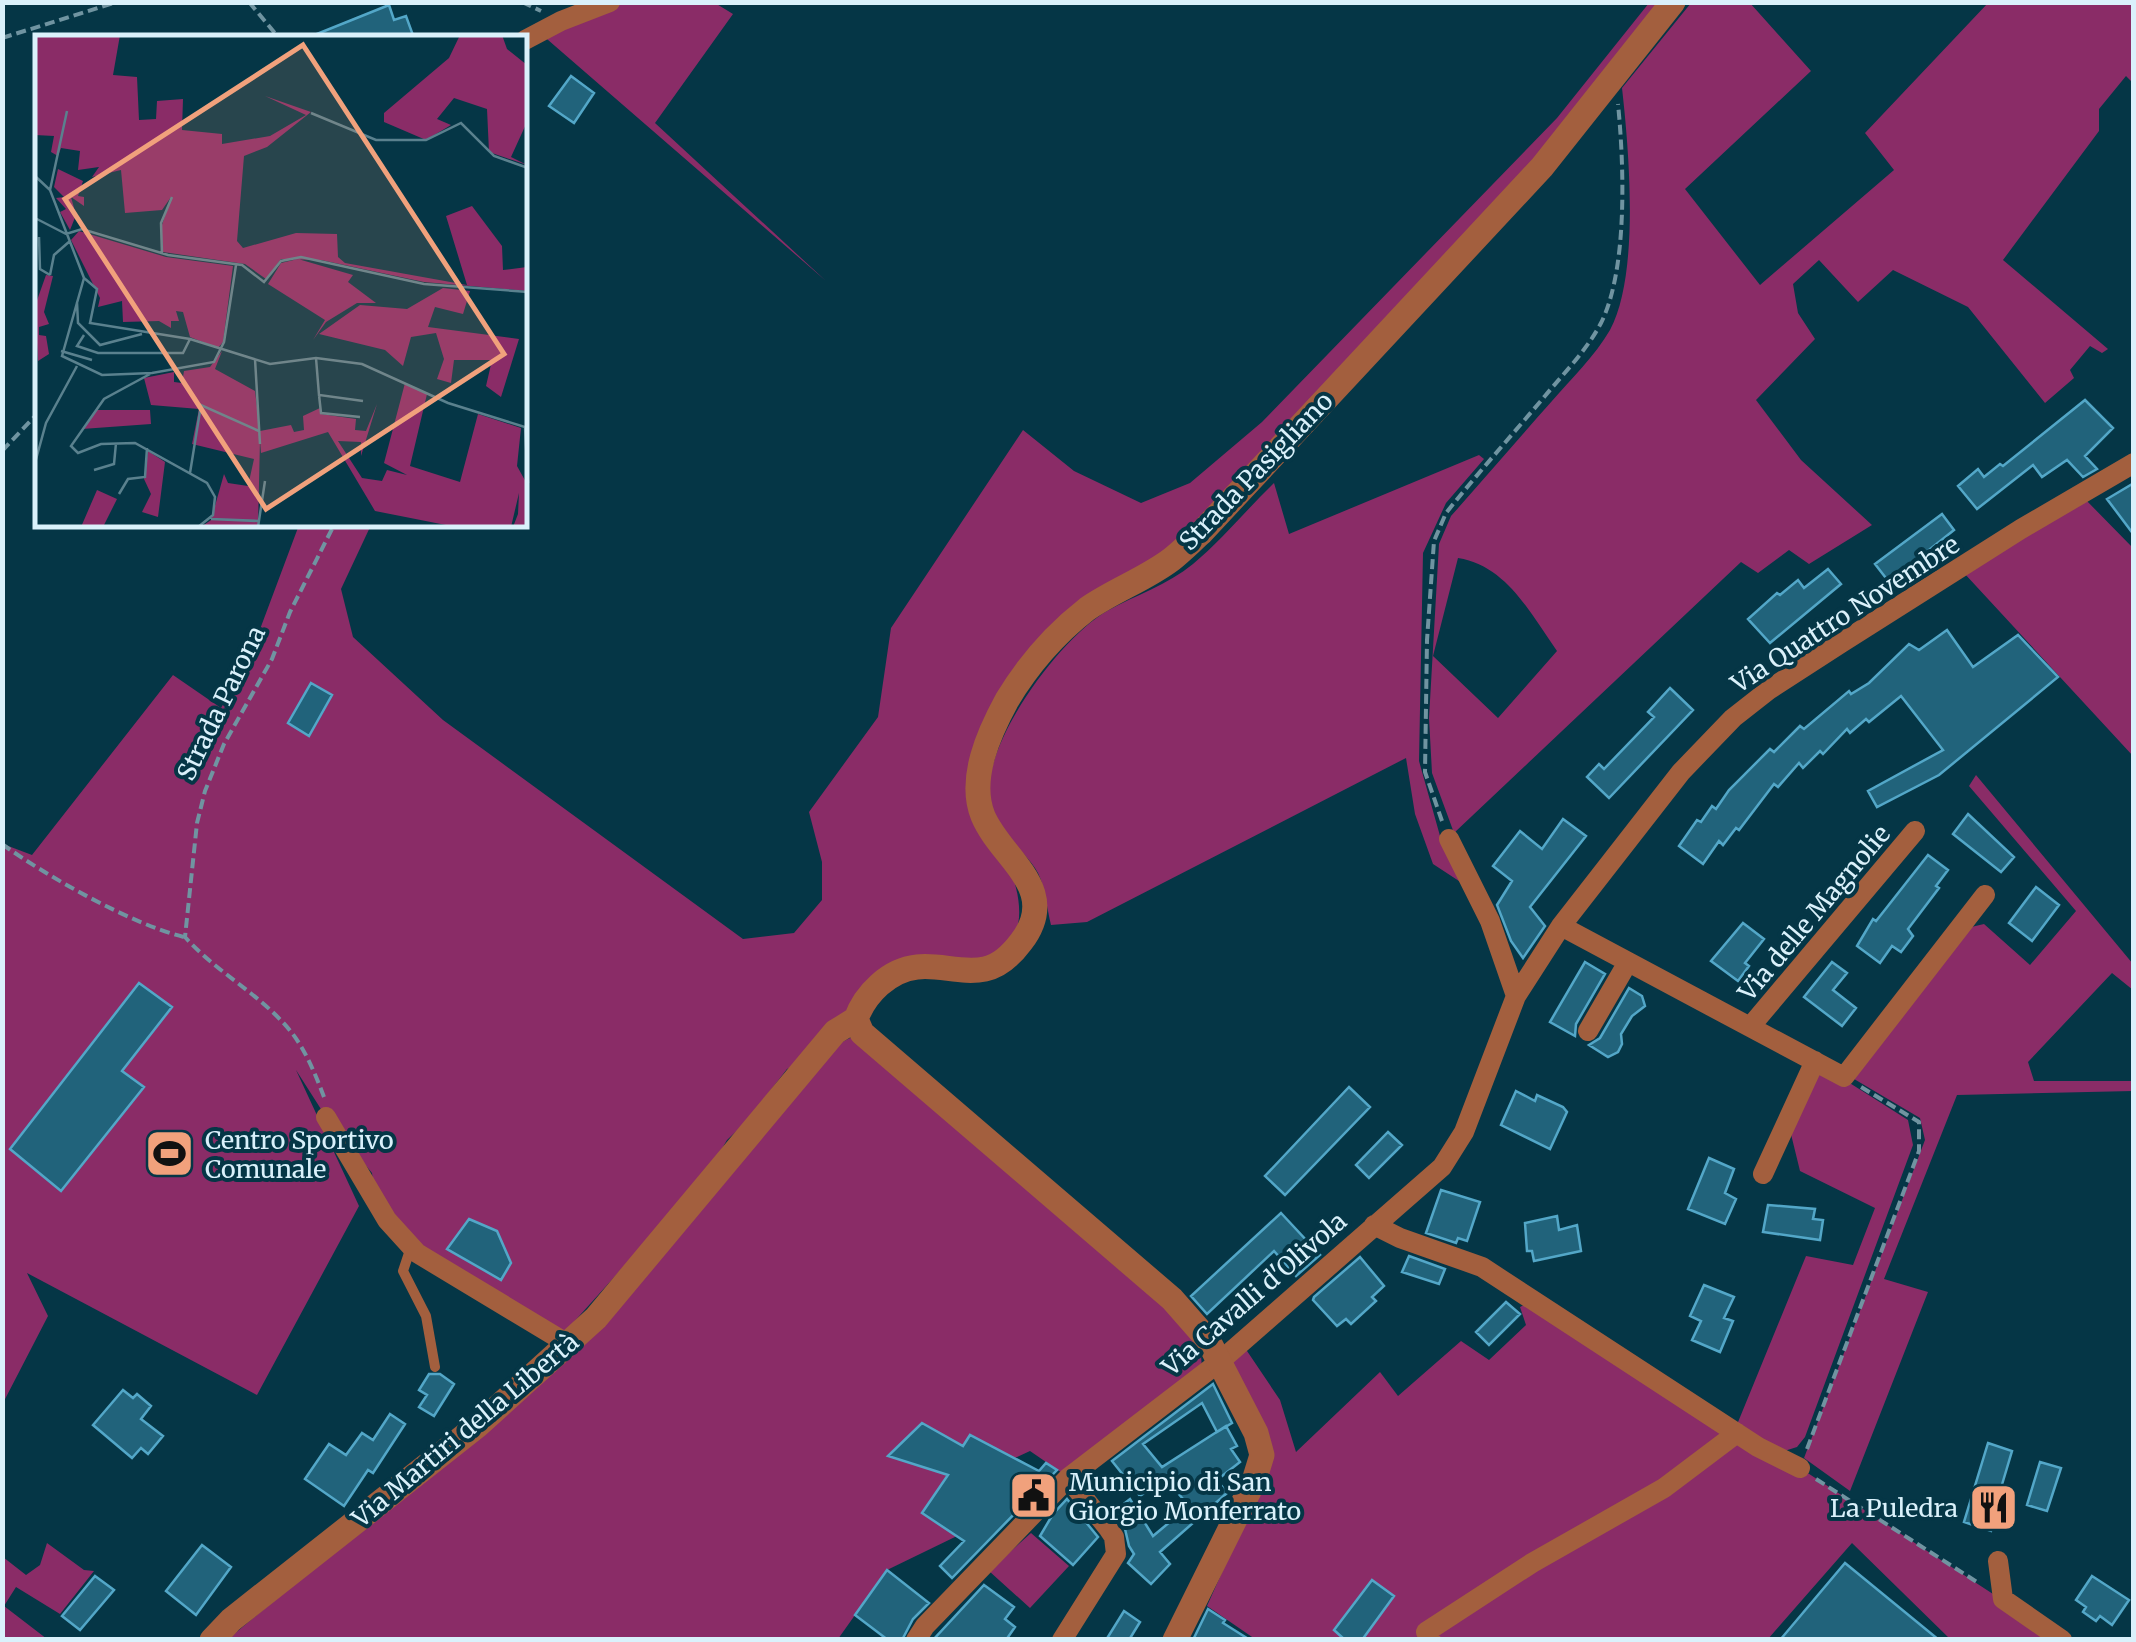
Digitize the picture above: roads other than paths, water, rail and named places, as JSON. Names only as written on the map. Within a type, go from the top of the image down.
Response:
[{"type":"street","points":[[528,38],[610,2]]},
{"type":"street","name":"Strada Pasigliano","points":[[856,1019],[864,1001],[894,974],[917,967],[988,969],[1008,957],[1024,938],[1032,920],[1034,898],[1028,878],[987,824],[978,788],[992,732],[1006,702],[1042,652],[1090,607],[1171,560],[1201,533],[1542,167],[1672,2]]},
{"type":"street","name":"Via Quattro Novembre","points":[[1516,996],[1561,926],[1680,772],[1734,718],[1842,642],[2134,463]]},
{"type":"street","name":"Via delle Magnolie","points":[[1750,1027],[1916,831]]},
{"type":"street","points":[[1449,840],[1490,921],[1516,996]]},
{"type":"street","name":"Via delle Magnolie","points":[[1561,926],[1844,1076],[1986,895]]},
{"type":"street","points":[[1588,1031],[1628,962]]},
{"type":"street","name":"Via Cavalli d'Olivola","points":[[916,1640],[1068,1478],[1218,1363],[1442,1167],[1453,1152],[1516,996]]},
{"type":"street","points":[[856,1019],[862,1034],[1172,1299],[1208,1340],[1256,1433],[1262,1456],[1254,1481],[1175,1640]]},
{"type":"street","name":"Via Martiri della Libertà","points":[[212,1640],[231,1620],[477,1426],[596,1318],[835,1032],[856,1019]]},
{"type":"street","points":[[1763,1174],[1815,1062]]},
{"type":"street","points":[[326,1117],[386,1220],[411,1247],[440,1269],[568,1344]]},
{"type":"street","points":[[1374,1225],[1482,1267],[1737,1434],[1800,1468]]},
{"type":"street","points":[[1431,1640],[1426,1632],[1532,1563],[1664,1488],[1737,1434]]},
{"type":"street","points":[[1062,1640],[1116,1554],[1114,1537],[1068,1478]]},
{"type":"street","points":[[1998,1562],[2003,1599],[2062,1640]]},
{"type":"lane","points":[[411,1247],[403,1271],[426,1316],[435,1367]]},
{"type":"place","name":"Centro Sportivo Comunale","points":[[170,1154]]},
{"type":"place","name":"Municipio di San Giorgio Monferrato","points":[[1034,1496]]},
{"type":"place","name":"La Puledra","points":[[1993,1508]]}]
